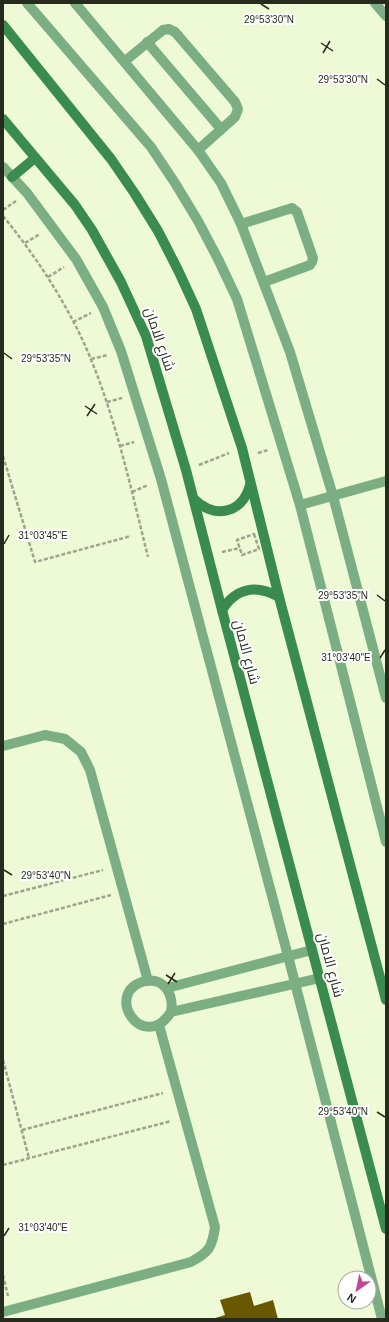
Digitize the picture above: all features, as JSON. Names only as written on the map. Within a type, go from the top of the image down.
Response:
[{"type":"street","points":[[27,3],[151,147],[198,221],[218,259],[236,299],[300,505],[386,842]]},
{"type":"street","points":[[75,3],[198,150],[221,183],[241,224],[290,352],[333,496],[386,698]]},
{"type":"street","points":[[375,3],[385,15]]},
{"type":"street","points":[[383,3],[385,15]]},
{"type":"street","points":[[3,25],[111,158],[136,194],[162,238],[196,310],[242,448],[279,597],[386,1000]]},
{"type":"street","points":[[125,61],[163,30],[169,29],[175,32],[235,102],[238,110],[235,117],[198,150]]},
{"type":"street","points":[[147,42],[221,129]]},
{"type":"street","name":"شارع الامان","points":[[3,119],[75,205],[92,230],[121,282],[146,336],[194,499],[386,1229]]},
{"type":"street","points":[[12,177],[35,158]]},
{"type":"street","points":[[3,167],[31,199],[76,259],[103,308],[121,351],[161,479],[288,956],[382,1319]]},
{"type":"street","points":[[241,224],[292,208],[297,212],[313,258],[312,262],[310,266],[264,282]]},
{"type":"street","points":[[300,505],[386,481]]},
{"type":"street","points":[[194,499],[200,506],[208,510],[226,511],[240,504],[245,498],[250,485]]},
{"type":"street","points":[[222,610],[232,597],[240,592],[248,590],[264,590],[279,597]]},
{"type":"street","points":[[3,746],[45,735],[65,739],[81,752],[90,770],[148,981]]},
{"type":"street","points":[[166,988],[312,950]]},
{"type":"street","points":[[171,1012],[320,978]]},
{"type":"street","points":[[155,981],[166,988],[171,995],[171,1012],[166,1020],[159,1025],[150,1027],[141,1026],[128,1014],[126,1005],[127,996],[132,988],[139,983],[155,981]]},
{"type":"street","points":[[7,1311],[191,1262],[204,1255],[213,1242],[215,1227],[159,1025]]},
{"type":"path","points":[[3,216],[25,243],[48,277],[73,322],[91,360],[107,402],[148,558]]},
{"type":"path","points":[[48,277],[76,259]]},
{"type":"path","points":[[73,322],[103,308]]},
{"type":"path","points":[[3,456],[35,562],[131,536]]},
{"type":"path","points":[[254,534],[259,550],[242,555],[237,540],[254,534]]},
{"type":"path","points":[[3,896],[116,866]]},
{"type":"path","points":[[3,924],[124,892]]},
{"type":"path","points":[[3,1060],[29,1158]]},
{"type":"path","points":[[22,1130],[177,1089]]},
{"type":"path","points":[[3,1165],[185,1117]]},
{"type":"path","points":[[3,1275],[7,1311]]},
{"type":"building","points":[[250,1292],[254,1306],[273,1300],[278,1319],[212,1319],[225,1315],[220,1300]]}]
